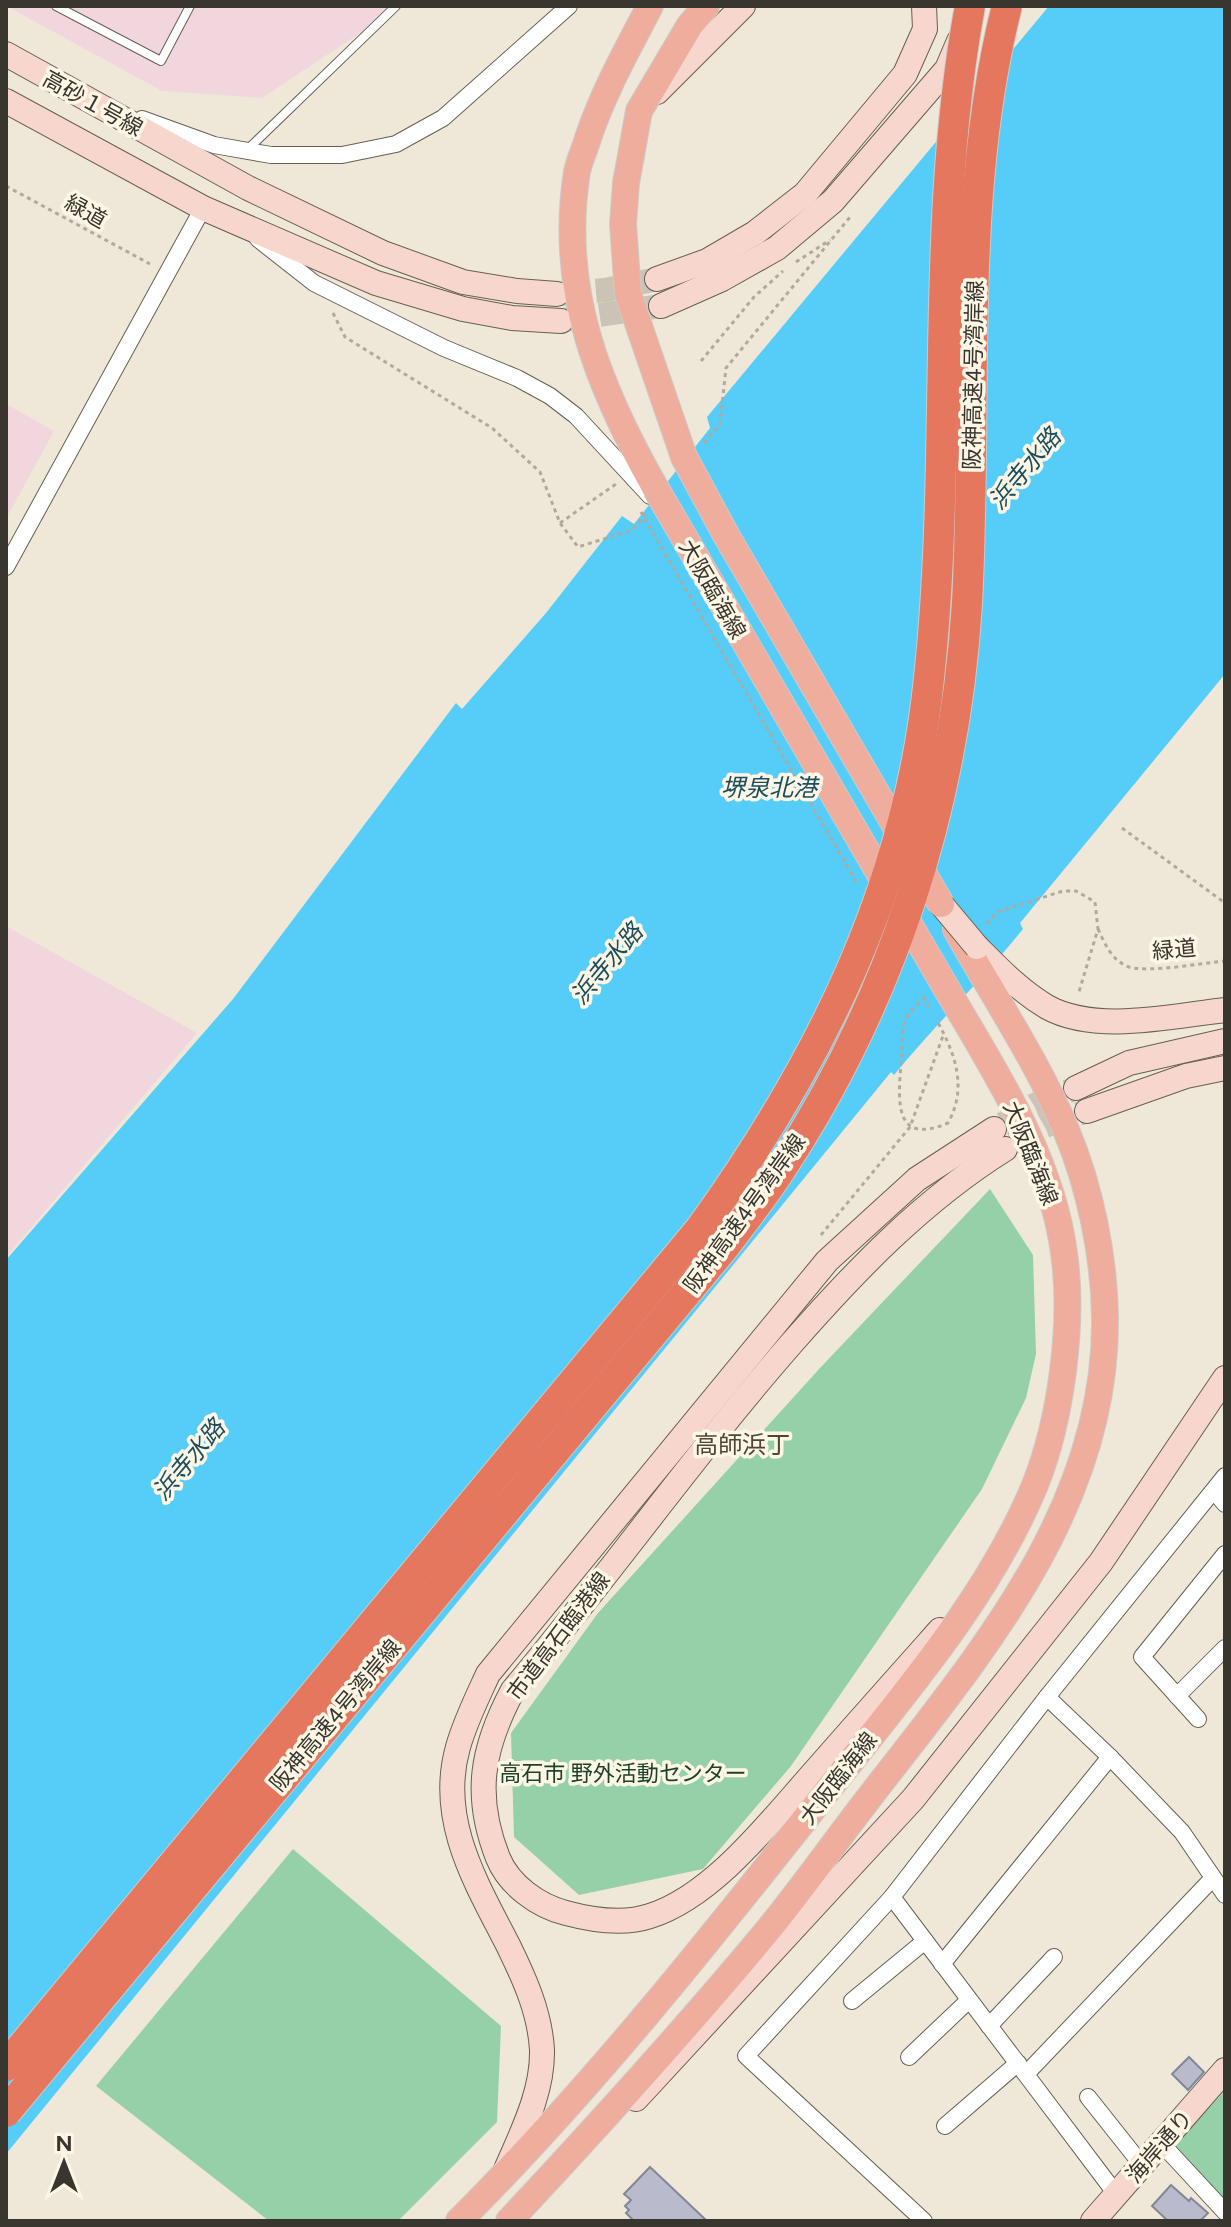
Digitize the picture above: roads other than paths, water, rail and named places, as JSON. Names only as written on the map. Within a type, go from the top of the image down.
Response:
[{"type":"highway","name":"阪神高速4号湾岸線","points":[[6,2066],[701,1228],[753,1154],[792,1091],[828,1023],[857,961],[881,897],[905,808],[929,681],[940,514],[946,209],[956,90],[973,6]]},
{"type":"highway","name":"阪神高速4号湾岸線","points":[[6,2112],[725,1246],[779,1173],[823,1100],[858,1032],[887,967],[932,831],[950,753],[962,675],[968,571],[977,207],[985,115],[1005,14]]},
{"type":"main road","name":"大阪臨海線","points":[[459,2221],[503,2177],[638,2026],[713,1936],[884,1719],[989,1575],[1035,1484],[1060,1395],[1066,1344],[1065,1254],[1053,1205],[1025,1128],[933,990],[653,492],[593,358],[578,299],[572,238],[577,171],[608,83],[650,6]]},
{"type":"main road","name":"大阪臨海線","points":[[510,2221],[590,2135],[765,1933],[982,1653],[1042,1554],[1075,1486],[1103,1372],[1105,1315],[1093,1219],[1067,1131],[974,952],[941,904],[726,535],[684,457],[628,294],[623,224],[626,183],[639,111],[690,25],[706,6]]},
{"type":"street","points":[[84,99],[214,145],[271,155],[342,155],[396,144],[443,118],[569,6]]},
{"type":"street","points":[[639,111],[743,6]]},
{"type":"street","points":[[657,279],[707,261],[743,240],[805,194],[905,74],[925,29],[924,6]]},
{"type":"street","points":[[661,306],[722,279],[777,248],[833,201],[947,69],[973,6]]},
{"type":"street","name":"高砂１号線","points":[[6,54],[248,188],[383,253],[463,282],[557,294]]},
{"type":"street","name":"高砂１号線","points":[[6,101],[203,208],[376,283],[463,309],[512,318],[561,321]]},
{"type":"street","points":[[6,567],[203,208]]},
{"type":"street","points":[[230,218],[314,283],[444,348],[517,378],[550,396],[576,416],[653,492]]},
{"type":"street","points":[[974,952],[1016,986],[1050,1008],[1079,1018],[1117,1022],[1225,1010]]},
{"type":"street","points":[[1076,1088],[1129,1063],[1225,1041]]},
{"type":"street","points":[[1087,1111],[1186,1076],[1225,1068]]},
{"type":"street","name":"市道高石臨港線","points":[[503,2177],[537,2091],[542,2052],[529,1988],[467,1865],[456,1833],[452,1784],[457,1750],[488,1674],[827,1261],[917,1179],[1000,1139],[918,1212],[842,1286],[736,1407],[513,1690],[488,1742],[484,1777],[490,1837],[501,1864],[532,1899],[556,1911],[590,1919],[649,1917],[678,1904],[741,1854],[989,1575]]},
{"type":"street","points":[[510,2221],[663,2072],[913,1799],[1101,1562],[1225,1378]]},
{"type":"street","points":[[924,2221],[746,2056],[892,1897],[1047,1697],[1219,1497],[1225,1476]]},
{"type":"street","points":[[1198,1719],[1142,1657],[1225,1554]]},
{"type":"street","points":[[1177,1696],[1225,1648]]},
{"type":"street","points":[[1047,1697],[1182,1832],[1225,1895]]},
{"type":"street","points":[[942,1964],[1110,1757]]},
{"type":"street","points":[[945,2126],[1022,2068],[1213,1878]]},
{"type":"street","points":[[892,1897],[1116,2194]]},
{"type":"street","points":[[852,2001],[925,1941]]},
{"type":"street","points":[[989,2026],[1054,1957]]},
{"type":"street","points":[[909,2057],[969,2000]]},
{"type":"street","name":"海岸通り","points":[[1093,2221],[1225,2070]]},
{"type":"street","points":[[1088,2097],[1142,2165]]},
{"type":"street","points":[[1161,2143],[1225,2212]]},
{"type":"lane","points":[[56,6],[161,61],[190,6]]},
{"type":"lane","points":[[247,151],[396,6]]},
{"type":"water","name":"堺泉北港","points":[[1049,6],[1225,6],[1225,674],[1020,923],[1023,929],[894,1075],[891,1072],[6,2154],[6,1260],[233,999],[456,703],[462,709],[546,613],[622,516],[634,524],[710,428],[707,417]]},
{"type":"tunnel","points":[[560,294],[605,290],[657,279]]},
{"type":"tunnel","points":[[564,320],[661,306]]},
{"type":"tunnel","points":[[1003,1124],[1034,1105],[1076,1088]]},
{"type":"tunnel","points":[[1013,1144],[1045,1126],[1087,1111]]},
{"type":"district","name":"高師浜丁","points":[[742,1445]]},
{"type":"water label","name":"浜寺水路","points":[[1025,469]]},
{"type":"water label","name":"浜寺水路","points":[[607,964]]},
{"type":"water label","name":"浜寺水路","points":[[189,1460]]},
{"type":"park label","name":"高石市 野外活動センター","points":[[623,1773]]}]
